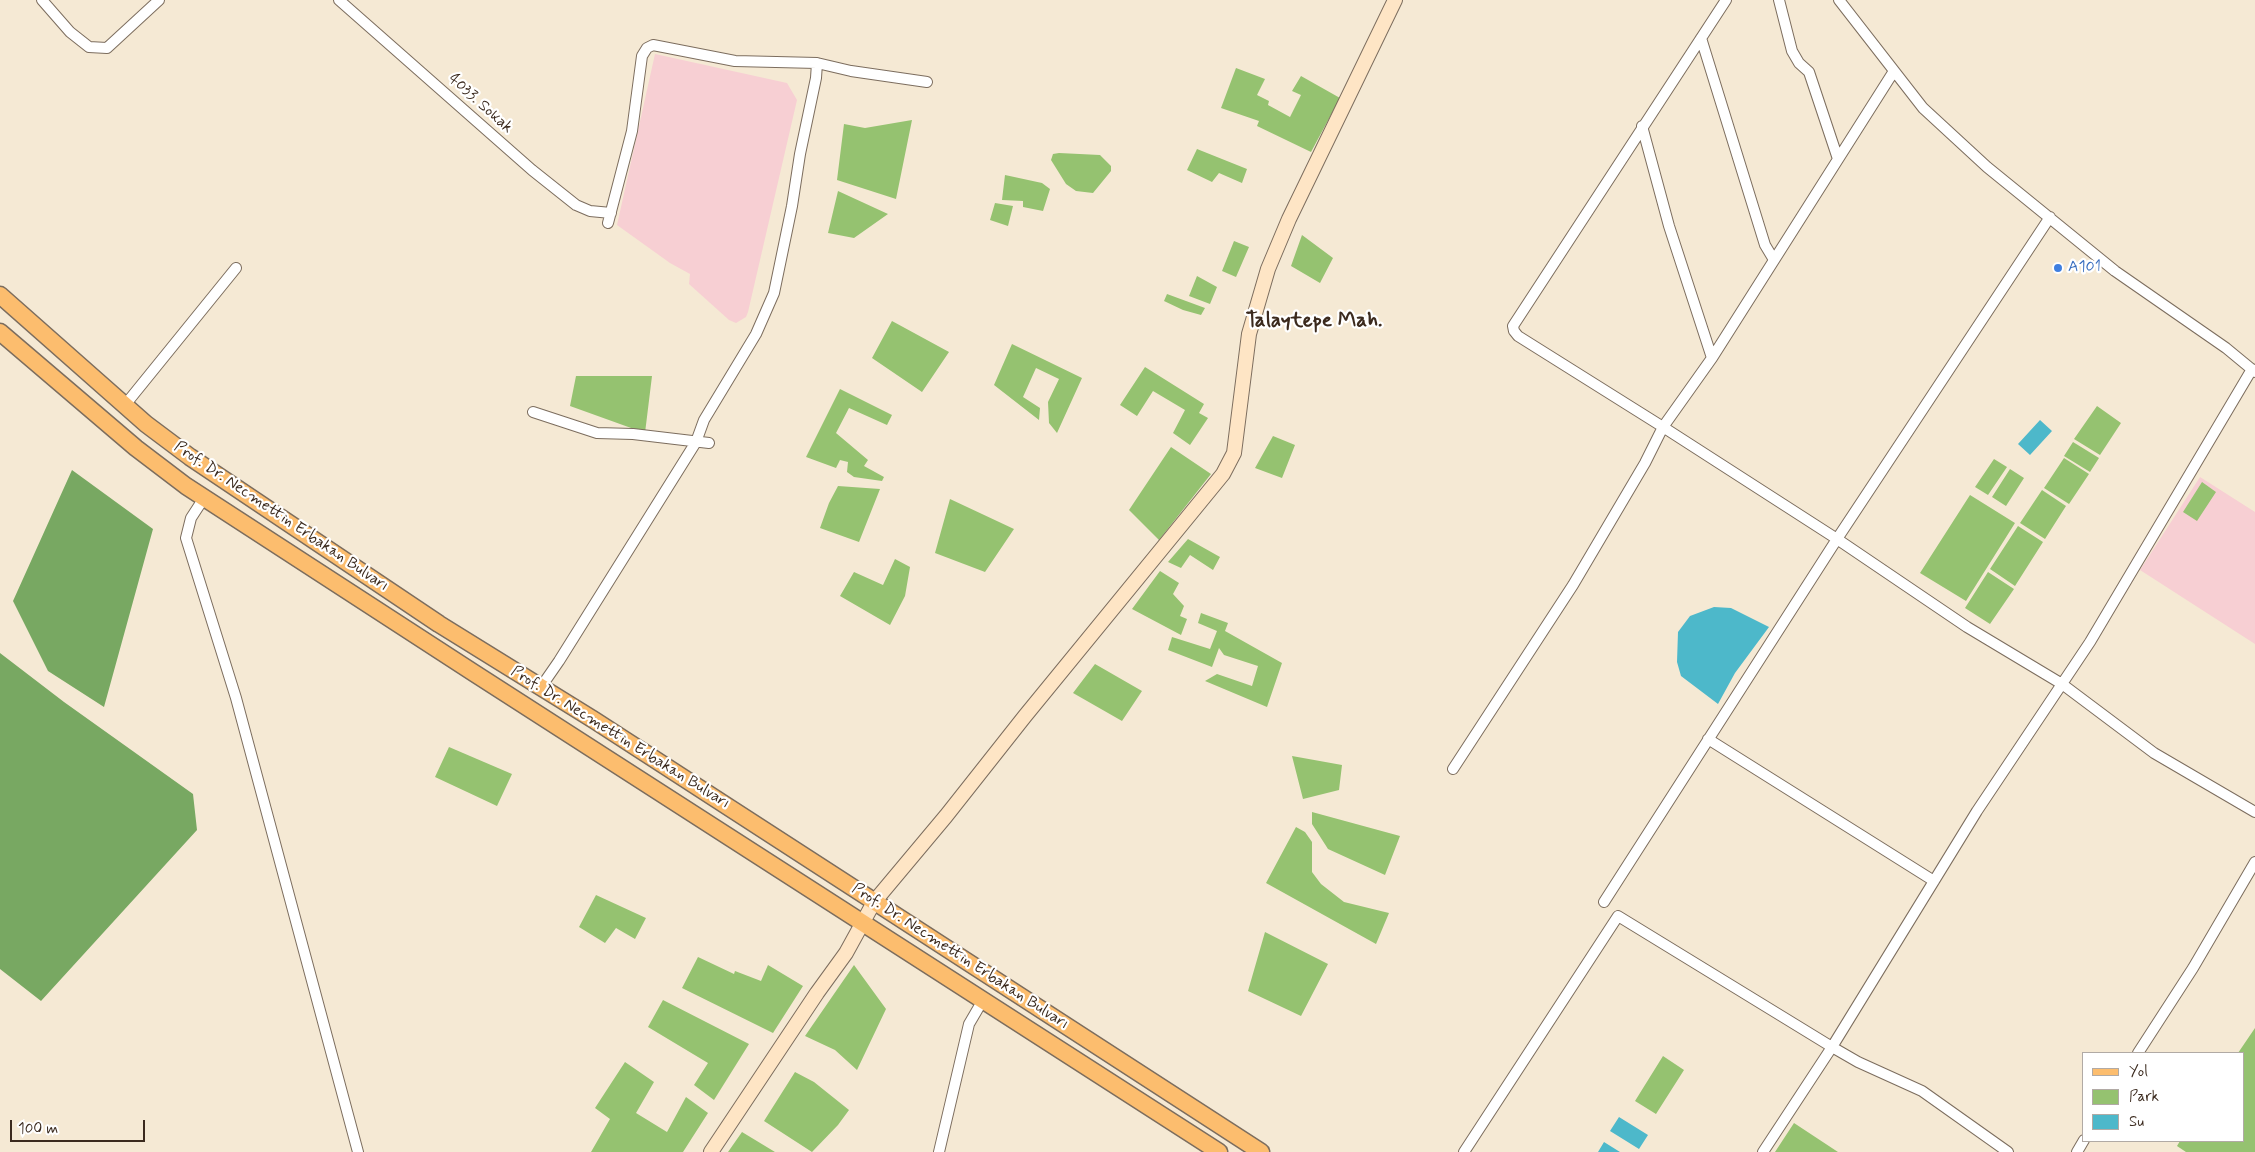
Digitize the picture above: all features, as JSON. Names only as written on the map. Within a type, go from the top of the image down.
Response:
[{"type":"main road","name":"Prof. Dr. Necmettin Erbakan Bulvarı","points":[[0,295],[125,405],[190,457],[439,624],[603,725],[1261,1152]]},
{"type":"main road","name":"Prof. Dr. Necmettin Erbakan Bulvarı","points":[[0,332],[136,448],[204,498],[1219,1152]]},
{"type":"street","points":[[42,0],[70,32],[89,47],[106,48],[159,0]]},
{"type":"street","name":"4033. Sokak","points":[[339,0],[518,158],[576,205],[610,218],[632,131],[642,56],[647,48],[653,45],[735,61],[817,62]]},
{"type":"street","points":[[711,1152],[817,993],[846,953],[874,902],[1223,474],[1234,454],[1249,334],[1268,269],[1289,219],[1395,0]]},
{"type":"street","points":[[1726,0],[1513,326],[1514,332],[1837,539],[1960,622],[2062,684],[2154,753],[2255,812]]},
{"type":"street","points":[[1779,0],[1792,51],[1799,63],[1809,72],[1838,159]]},
{"type":"street","points":[[1763,1152],[1832,1047],[1977,811],[2090,642],[2253,371],[2226,348],[2115,271],[1988,167],[1923,108],[1839,0]]},
{"type":"street","points":[[1701,38],[1765,245],[1774,260]]},
{"type":"street","points":[[540,687],[559,661],[696,442],[704,420],[756,334],[774,293],[816,78],[817,62],[851,71],[926,82]]},
{"type":"street","points":[[1453,769],[1573,585],[1645,464],[1663,427],[1712,358],[1894,71]]},
{"type":"street","points":[[1642,126],[1669,226],[1712,358]]},
{"type":"street","points":[[1604,902],[1837,539],[2050,216]]},
{"type":"street","points":[[125,405],[236,268]]},
{"type":"street","points":[[533,412],[597,433],[633,434],[708,443]]},
{"type":"street","points":[[204,498],[191,518],[186,538],[236,698],[358,1152]]},
{"type":"street","points":[[1708,738],[1934,881]]},
{"type":"street","points":[[2139,1052],[2193,968],[2255,862]]},
{"type":"street","points":[[1464,1152],[1618,916],[1858,1062],[1922,1090],[2008,1152]]},
{"type":"street","points":[[939,1152],[969,1024],[983,1000]]},
{"type":"shaded area","points":[[655,54],[787,83],[797,100],[748,312],[746,317],[736,323],[729,320],[689,284],[690,274],[670,263],[617,225]]},
{"type":"shaded area","points":[[2200,477],[2255,512],[2255,644],[2140,570]]},
{"type":"green space","points":[[1236,68],[1265,79],[1257,95],[1269,101],[1268,105],[1290,117],[1301,95],[1292,91],[1301,76],[1340,98],[1311,152],[1257,126],[1259,121],[1221,108]]},
{"type":"green space","points":[[912,120],[896,199],[837,180],[844,124],[865,128]]},
{"type":"green space","points":[[1197,149],[1247,169],[1242,183],[1219,173],[1212,182],[1187,170]]},
{"type":"green space","points":[[1053,154],[1100,155],[1111,166],[1111,171],[1093,193],[1076,191],[1066,184],[1051,160]]},
{"type":"green space","points":[[1005,175],[1042,183],[1050,189],[1043,211],[1023,207],[1023,201],[1002,200]]},
{"type":"green space","points":[[838,191],[888,214],[854,238],[828,233]]},
{"type":"green space","points":[[995,203],[1013,206],[1008,226],[990,220]]},
{"type":"green space","points":[[1302,235],[1333,258],[1320,283],[1291,266]]},
{"type":"green space","points":[[1234,241],[1249,247],[1236,277],[1222,271]]},
{"type":"green space","points":[[1197,276],[1217,287],[1210,304],[1189,296]]},
{"type":"green space","points":[[1167,294],[1205,308],[1201,315],[1183,310],[1164,301]]},
{"type":"green space","points":[[892,321],[949,352],[922,392],[872,358]]},
{"type":"green space","points":[[1012,344],[1082,378],[1057,433],[1049,423],[1048,402],[1059,379],[1036,368],[1023,397],[1040,408],[1039,420],[994,385]]},
{"type":"green space","points":[[1145,367],[1204,404],[1199,413],[1208,418],[1190,445],[1173,433],[1185,410],[1153,391],[1137,416],[1120,405]]},
{"type":"green space","points":[[576,376],[652,376],[645,433],[570,406]]},
{"type":"green space","points":[[840,389],[892,415],[887,425],[849,408],[836,433],[868,460],[864,466],[884,477],[882,481],[854,477],[847,472],[848,462],[840,460],[836,468],[806,457]]},
{"type":"green space","points":[[2097,406],[2121,423],[2100,455],[2074,439]]},
{"type":"green space","points":[[1273,436],[1295,445],[1282,478],[1255,468]]},
{"type":"green space","points":[[2073,442],[2099,458],[2090,472],[2064,456]]},
{"type":"green space","points":[[1171,447],[1211,474],[1159,540],[1129,510]]},
{"type":"green space","points":[[2064,458],[2089,474],[2069,504],[2044,488]]},
{"type":"green space","points":[[1994,459],[2007,467],[1988,495],[1975,487]]},
{"type":"green space","points":[[2010,469],[2024,478],[2006,506],[1992,497]]},
{"type":"green space","points":[[72,470],[153,529],[104,707],[48,671],[13,601]]},
{"type":"green space","points":[[2202,482],[2216,492],[2197,521],[2183,512]]},
{"type":"green space","points":[[838,486],[880,489],[859,542],[820,528],[829,503]]},
{"type":"green space","points":[[2042,490],[2066,506],[2045,539],[2020,523]]},
{"type":"green space","points":[[1970,495],[2015,523],[1966,601],[1920,573]]},
{"type":"green space","points":[[950,499],[1014,529],[985,572],[935,553]]},
{"type":"green space","points":[[2018,526],[2043,542],[2015,586],[1990,569]]},
{"type":"green space","points":[[1188,539],[1220,557],[1213,570],[1190,555],[1181,568],[1168,562]]},
{"type":"green space","points":[[895,559],[910,567],[905,596],[890,625],[840,596],[854,572],[883,585]]},
{"type":"green space","points":[[1160,571],[1179,583],[1173,594],[1184,606],[1180,616],[1187,619],[1181,635],[1132,609]]},
{"type":"green space","points":[[1988,572],[2014,589],[1990,624],[1965,608]]},
{"type":"green space","points":[[1201,613],[1228,623],[1225,631],[1282,663],[1267,707],[1205,681],[1217,674],[1252,686],[1258,666],[1224,655],[1219,648],[1212,667],[1168,650],[1172,637],[1210,649],[1217,631],[1198,623]]},
{"type":"green space","points":[[0,653],[64,702],[193,794],[197,830],[41,1001],[0,969]]},
{"type":"green space","points":[[1095,664],[1142,691],[1122,721],[1073,693]]},
{"type":"green space","points":[[449,747],[512,774],[497,806],[435,777]]},
{"type":"green space","points":[[1292,756],[1342,765],[1339,790],[1303,799]]},
{"type":"green space","points":[[1312,812],[1400,836],[1385,875],[1328,849],[1312,824]]},
{"type":"green space","points":[[1296,827],[1305,832],[1312,842],[1312,872],[1321,884],[1344,902],[1389,913],[1376,944],[1266,883]]},
{"type":"green space","points":[[596,895],[646,918],[635,939],[616,928],[605,943],[579,927]]},
{"type":"green space","points":[[1265,932],[1328,964],[1301,1016],[1248,991]]},
{"type":"green space","points":[[698,957],[734,974],[735,971],[761,981],[768,965],[803,986],[773,1033],[682,988]]},
{"type":"green space","points":[[854,965],[886,1009],[857,1070],[835,1050],[805,1036]]},
{"type":"green space","points":[[663,1000],[749,1044],[714,1100],[694,1085],[708,1063],[648,1027]]},
{"type":"green space","points":[[2255,1028],[2255,1152],[2186,1152],[2177,1146],[2179,1142],[2245,1142],[2245,1052],[2239,1052]]},
{"type":"green space","points":[[1663,1056],[1684,1070],[1656,1114],[1635,1101]]},
{"type":"green space","points":[[625,1062],[654,1082],[636,1113],[667,1132],[686,1097],[708,1113],[683,1152],[591,1152],[610,1119],[595,1108]]},
{"type":"green space","points":[[795,1072],[814,1082],[849,1110],[838,1125],[812,1152],[764,1121]]},
{"type":"green space","points":[[1794,1123],[1838,1152],[1775,1152]]},
{"type":"green space","points":[[742,1132],[775,1152],[728,1152]]},
{"type":"water","points":[[2040,420],[2052,431],[2030,455],[2018,444]]},
{"type":"water","points":[[1714,607],[1731,608],[1769,627],[1735,673],[1718,704],[1681,676],[1677,662],[1678,632],[1690,616]]},
{"type":"water","points":[[1619,1117],[1648,1135],[1639,1149],[1610,1131]]},
{"type":"water","points":[[1604,1142],[1620,1152],[1598,1152]]},
{"type":"place","name":"A101","points":[[2058,268]]},
{"type":"district","name":"Talaytepe Mah.","points":[[1314,322]]}]
